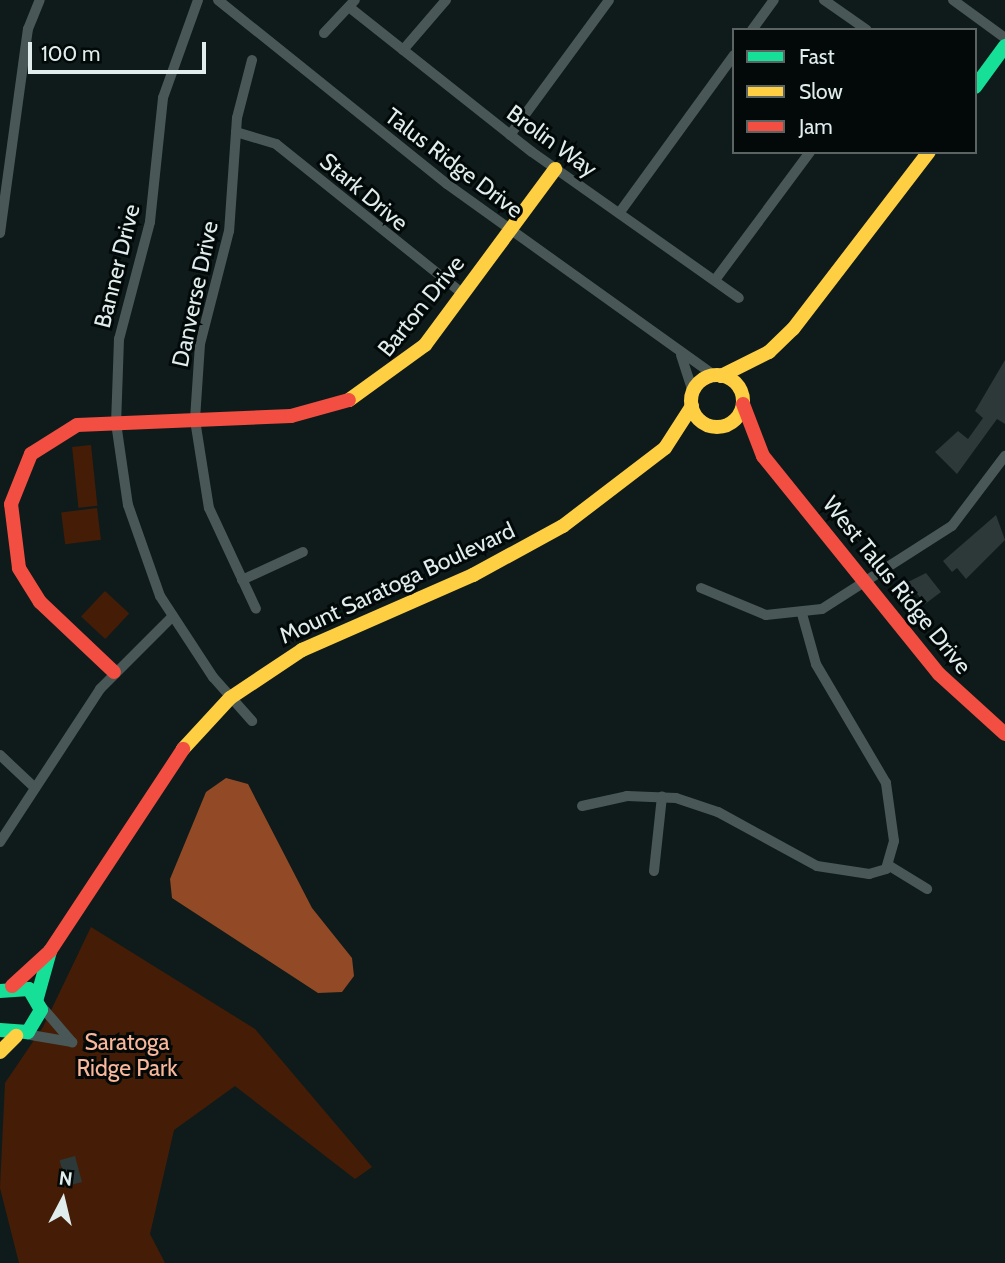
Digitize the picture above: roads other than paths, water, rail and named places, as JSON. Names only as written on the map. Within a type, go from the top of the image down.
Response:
[{"type":"street","points":[[0,233],[28,29],[40,0]]},
{"type":"street","name":"Banner Drive","points":[[198,0],[163,98],[150,222],[119,339],[116,423],[134,528],[172,618],[230,698],[253,721]]},
{"type":"street","name":"Talus Ridge Drive","points":[[218,0],[509,231],[718,376]]},
{"type":"street","points":[[403,50],[446,0]]},
{"type":"street","points":[[510,135],[609,0]]},
{"type":"street","points":[[753,28],[774,0]]},
{"type":"street","points":[[824,0],[864,28]]},
{"type":"street","points":[[953,0],[1005,38]]},
{"type":"street","points":[[324,33],[352,4]]},
{"type":"street","name":"Brolin Way","points":[[352,4],[403,50],[510,135],[739,298]]},
{"type":"street","points":[[977,84],[1005,46]]},
{"type":"street","points":[[620,212],[732,58]]},
{"type":"street","name":"Danverse Drive","points":[[252,60],[236,132],[232,212],[200,344],[195,420],[209,508],[256,609]]},
{"type":"street","name":"Stark Drive","points":[[236,132],[276,144],[463,294]]},
{"type":"street","points":[[715,280],[809,154]]},
{"type":"street","points":[[718,376],[743,401],[769,352],[833,284],[928,154]]},
{"type":"street","name":"Barton Drive","points":[[114,672],[32,591],[15,555],[10,517],[19,474],[40,445],[68,427],[309,414],[360,397],[414,357],[555,169]]},
{"type":"street","points":[[674,346],[693,399],[718,376],[769,352]]},
{"type":"street","name":"West Talus Ridge Drive","points":[[693,399],[716,426],[763,456],[939,674],[1005,734]]},
{"type":"street","name":"Mount Saratoga Boulevard","points":[[665,448],[693,399]]},
{"type":"street","name":"West Talus Ridge Drive","points":[[743,401],[763,456]]},
{"type":"street","name":"Mount Saratoga Boulevard","points":[[0,1052],[37,1023],[38,1001],[50,951],[163,773],[230,698],[302,650],[539,541],[665,448],[716,426],[743,401]]},
{"type":"street","points":[[701,588],[753,612],[802,614],[867,584],[952,526],[1005,456]]},
{"type":"street","points":[[242,580],[303,552]]},
{"type":"street","points":[[802,614],[816,664],[883,772],[893,828],[888,865]]},
{"type":"street","points":[[0,842],[114,672],[172,618]]},
{"type":"street","points":[[0,755],[35,788]]},
{"type":"street","points":[[582,806],[663,796],[711,808],[817,866],[869,874],[888,865]]},
{"type":"street","points":[[654,871],[663,796]]},
{"type":"street","points":[[888,865],[927,889]]},
{"type":"street","name":"Mount Saratoga Boulevard","points":[[5,987],[50,951]]},
{"type":"street","points":[[0,1030],[72,1042],[38,1001],[5,987]]},
{"type":"park label","name":"Saratoga Ridge Park","points":[[127,1055]]}]
